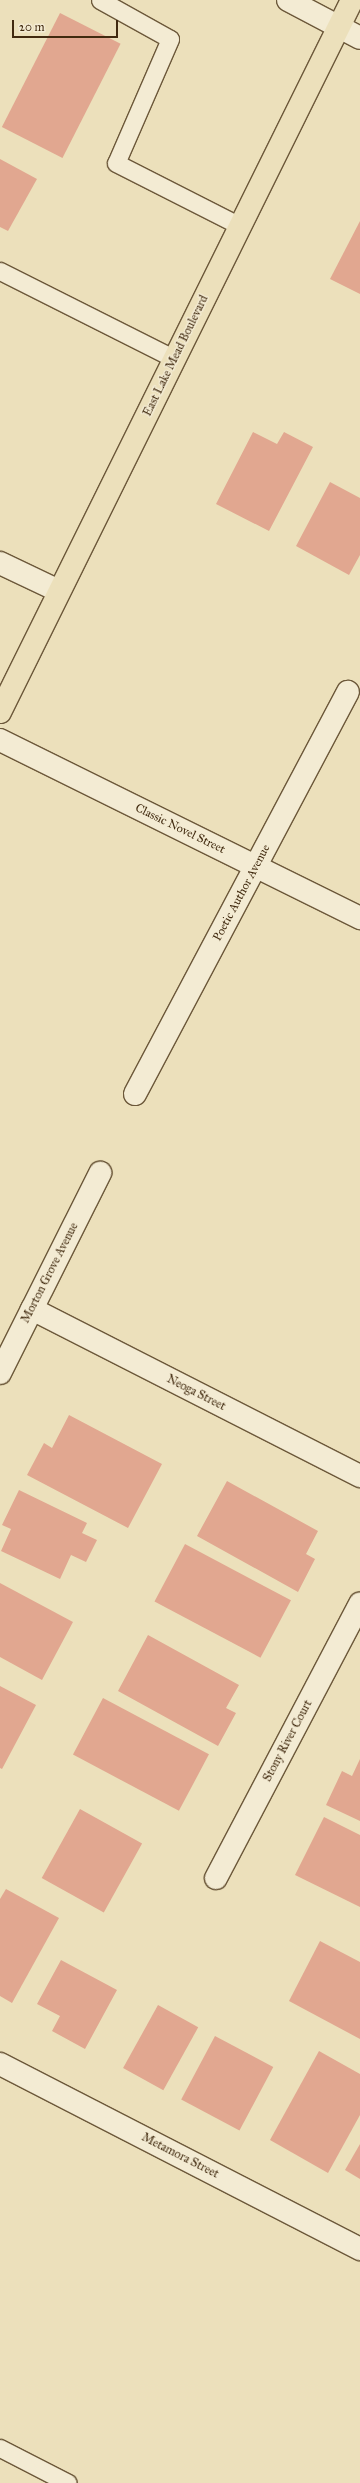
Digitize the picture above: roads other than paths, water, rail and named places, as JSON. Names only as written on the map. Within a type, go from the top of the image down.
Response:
[{"type":"main road","name":"East Lake Mead Boulevard","points":[[0,712],[352,0]]},
{"type":"street","points":[[288,0],[360,38]]},
{"type":"street","points":[[0,563],[59,591]]},
{"type":"street","name":"Poetic Author Avenue","points":[[135,1094],[348,692]]},
{"type":"street","name":"Classic Novel Street","points":[[0,740],[360,918]]},
{"type":"street","name":"Morton Grove Avenue","points":[[0,1373],[100,1173]]},
{"type":"street","name":"Neoga Street","points":[[32,1309],[360,1476]]},
{"type":"street","name":"Stony River Court","points":[[216,1878],[360,1604]]},
{"type":"street","name":"Metamora Street","points":[[0,2064],[360,2249]]},
{"type":"lane","points":[[100,0],[170,39],[116,163],[240,226]]},
{"type":"lane","points":[[0,271],[175,359]]},
{"type":"lane","points":[[0,2448],[68,2483]]}]
